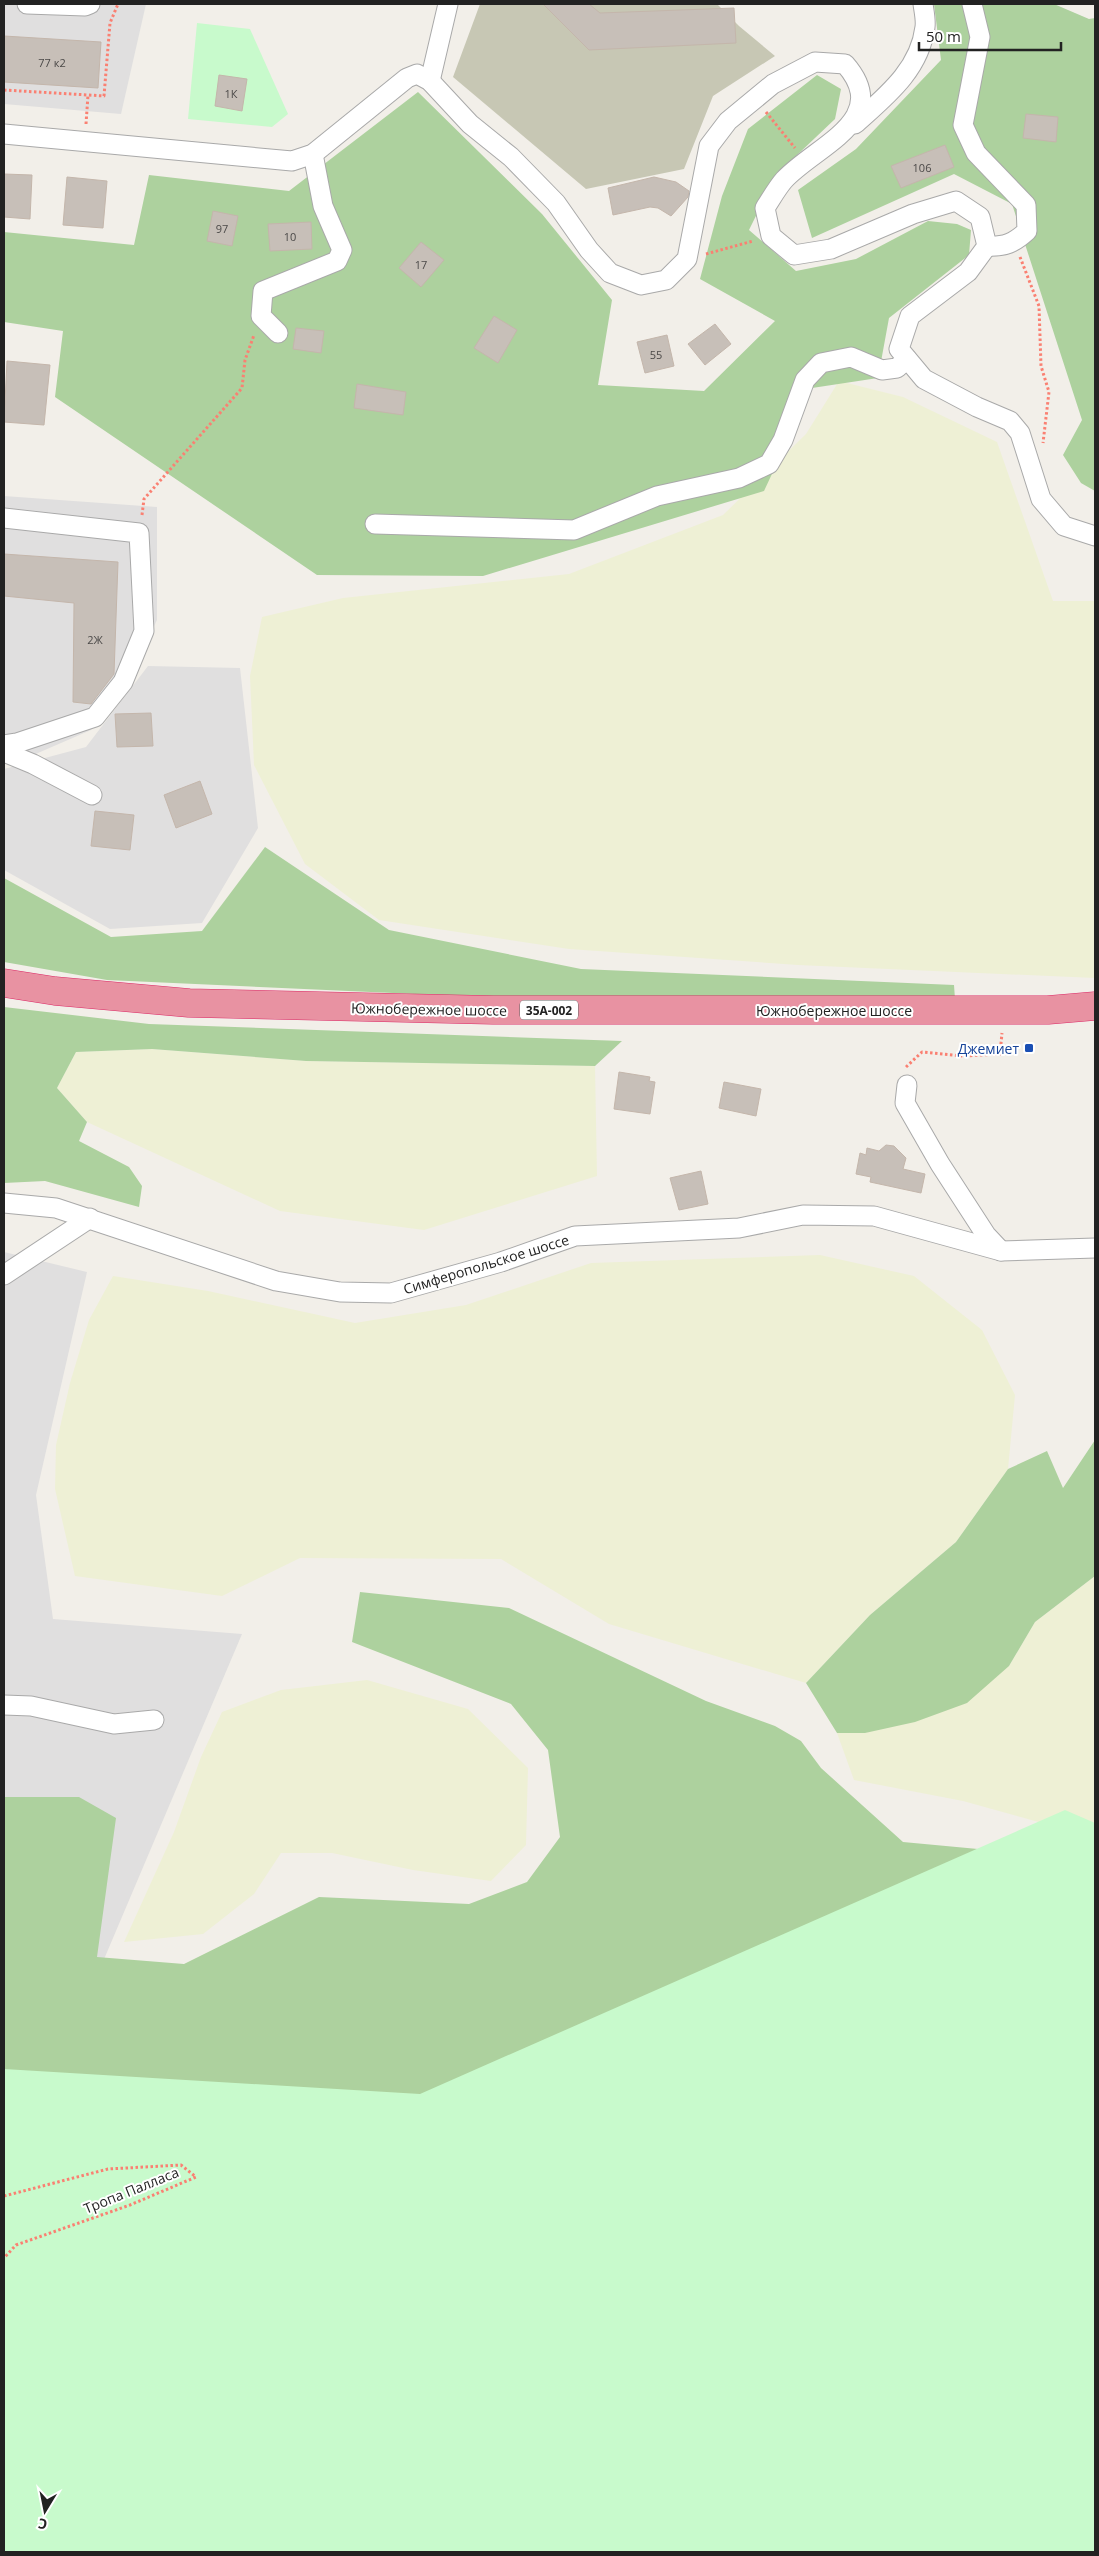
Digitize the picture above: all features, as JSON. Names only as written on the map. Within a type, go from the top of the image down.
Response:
[{"type":"highway","name":"Южнобережное шоссе","points":[[4,984],[189,1004],[493,1010],[1048,1010],[1095,1006]]},
{"type":"highway","name":"Южнобережное шоссе","points":[[4,999],[51,1006],[186,1018],[500,1024],[1049,1026],[1095,1022]]},
{"type":"street","points":[[27,4],[85,6],[90,4]]},
{"type":"street","points":[[430,81],[448,4]]},
{"type":"street","points":[[923,4],[926,26],[914,64],[888,94],[784,180],[765,208],[771,236],[794,255],[831,249],[913,214],[956,201],[980,217],[987,246],[968,272],[910,316],[899,349],[924,379],[1010,421],[1020,432],[1031,474],[1041,499],[1064,526],[1095,536]]},
{"type":"street","points":[[972,4],[980,37],[963,125],[976,153],[1026,205],[1027,231],[1015,242],[1001,246],[987,246]]},
{"type":"street","points":[[4,134],[292,161],[313,154],[406,78],[417,74],[430,81],[470,124],[511,157],[556,203],[589,250],[610,273],[641,285],[666,280],[687,259],[709,146],[728,120],[773,84],[815,62],[845,64],[856,77],[862,103],[850,127]]},
{"type":"street","points":[[278,334],[261,316],[263,291],[337,261],[342,250],[323,206],[313,154]]},
{"type":"street","points":[[375,524],[574,530],[657,496],[739,478],[769,464],[784,440],[805,380],[822,363],[851,357],[882,370],[897,368],[907,359]]},
{"type":"street","points":[[4,518],[139,533],[144,631],[123,682],[95,717],[17,743],[4,745]]},
{"type":"street","points":[[4,752],[33,764],[92,795]]},
{"type":"street","points":[[906,1085],[905,1104],[945,1172],[986,1235],[1001,1251]]},
{"type":"street","name":"Симферопольское шоссе","points":[[4,1203],[56,1208],[276,1281],[340,1292],[391,1293],[501,1262],[575,1236],[739,1228],[804,1215],[874,1216],[1001,1251],[1095,1248]]},
{"type":"street","points":[[4,1275],[90,1218]]},
{"type":"street","points":[[4,1705],[31,1706],[114,1724],[154,1720]]},
{"type":"path","points":[[4,90],[104,96],[110,23],[118,4]]},
{"type":"path","points":[[85,142],[88,95]]},
{"type":"path","points":[[755,98],[807,162]]},
{"type":"path","points":[[687,259],[771,236]]},
{"type":"path","points":[[1015,242],[1039,306],[1040,366],[1049,392],[1045,437],[1031,474]]},
{"type":"path","points":[[141,522],[144,499],[242,388],[245,360],[261,316]]},
{"type":"path","points":[[906,1085],[906,1066],[922,1052],[963,1056],[1000,1054],[1003,1026]]},
{"type":"path","name":"Тропа Палласа","points":[[4,2196],[108,2169],[181,2165],[196,2177],[130,2205],[16,2244],[4,2258]]},
{"type":"shaded area","points":[[4,4],[146,4],[121,114],[4,104]]},
{"type":"shaded area","points":[[480,4],[717,4],[739,26],[775,56],[713,96],[684,169],[586,189],[453,77]]},
{"type":"shaded area","points":[[839,381],[903,397],[997,442],[1053,601],[1095,601],[1095,978],[798,965],[569,949],[379,920],[305,864],[254,765],[250,676],[262,617],[343,598],[569,574],[723,515],[806,434]]},
{"type":"shaded area","points":[[4,496],[157,507],[157,620],[131,673],[91,730],[31,756],[4,742]]},
{"type":"shaded area","points":[[148,666],[240,668],[258,828],[202,923],[110,929],[4,870],[4,769],[86,747]]},
{"type":"shaded area","points":[[152,1049],[306,1061],[595,1066],[597,1176],[424,1230],[280,1211],[87,1122],[57,1088],[76,1052]]},
{"type":"shaded area","points":[[4,1252],[87,1272],[36,1495],[53,1619],[242,1634],[71,2037],[4,2027]]},
{"type":"shaded area","points":[[820,1255],[914,1276],[982,1330],[1015,1395],[1008,1469],[956,1542],[870,1615],[806,1683],[609,1624],[501,1559],[300,1558],[222,1596],[75,1576],[55,1489],[56,1445],[70,1383],[89,1320],[113,1276],[208,1291],[355,1323],[466,1305],[591,1263]]},
{"type":"shaded area","points":[[1095,1576],[1095,1825],[1071,1831],[963,1801],[854,1780],[837,1733],[865,1733],[1009,1666],[1035,1622]]},
{"type":"shaded area","points":[[367,1680],[468,1709],[528,1768],[526,1845],[491,1881],[413,1870],[332,1853],[281,1853],[254,1894],[203,1934],[124,1942],[174,1832],[201,1757],[222,1712],[281,1690]]},
{"type":"green space","points":[[934,4],[1054,4],[1089,19],[1095,18],[1095,491],[1081,483],[1063,455],[1082,420],[1012,204],[954,174],[812,238],[798,190],[856,149],[941,60]]},
{"type":"green space","points":[[197,23],[250,29],[288,114],[272,127],[188,119]]},
{"type":"green space","points":[[817,75],[841,89],[835,119],[776,175],[749,230],[796,271],[856,259],[928,221],[957,224],[971,230],[969,255],[889,318],[878,378],[812,388],[764,491],[483,576],[317,575],[55,397],[63,331],[4,322],[4,232],[134,245],[149,175],[289,191],[418,92],[542,214],[612,300],[598,385],[704,391],[775,321],[700,279],[722,196],[748,129]]},
{"type":"green space","points":[[265,847],[389,930],[581,969],[954,985],[955,999],[590,1002],[107,980],[4,962],[4,878],[111,937],[202,931]]},
{"type":"green space","points":[[4,1007],[149,1024],[622,1041],[595,1066],[306,1061],[152,1049],[76,1052],[57,1088],[87,1122],[79,1141],[129,1167],[142,1186],[139,1207],[45,1181],[4,1183]]},
{"type":"green space","points":[[1095,1440],[1095,1576],[1035,1622],[1009,1666],[967,1703],[915,1722],[865,1733],[837,1733],[806,1683],[870,1615],[956,1542],[1008,1469],[1047,1451],[1063,1488]]},
{"type":"green space","points":[[360,1592],[509,1608],[706,1701],[775,1726],[801,1741],[821,1768],[903,1842],[1095,1860],[1095,2552],[4,2552],[4,1797],[79,1797],[116,1818],[97,1957],[184,1964],[319,1897],[469,1904],[527,1882],[560,1837],[548,1750],[511,1704],[352,1642]]},
{"type":"green space","points":[[1065,1810],[1095,1823],[1095,2552],[4,2552],[4,2069],[420,2094]]},
{"type":"building","points":[[543,4],[589,4],[600,13],[734,8],[736,43],[589,50]]},
{"type":"building","points":[[4,36],[101,42],[98,88],[4,82]]},
{"type":"building","points":[[219,75],[247,79],[242,111],[215,106]]},
{"type":"building","points":[[1026,114],[1058,117],[1056,142],[1023,138]]},
{"type":"building","points":[[945,145],[954,167],[901,188],[891,166]]},
{"type":"building","points":[[4,174],[32,175],[30,219],[4,217]]},
{"type":"building","points":[[67,177],[107,181],[103,228],[63,225]]},
{"type":"building","points":[[654,177],[676,182],[689,191],[688,197],[671,216],[658,208],[650,207],[613,215],[608,188]]},
{"type":"building","points":[[213,211],[238,216],[232,246],[207,241]]},
{"type":"building","points":[[311,222],[312,249],[270,251],[268,224]]},
{"type":"building","points":[[421,242],[444,260],[421,287],[399,268]]},
{"type":"building","points":[[494,316],[517,330],[498,363],[474,348]]},
{"type":"building","points":[[715,324],[731,344],[705,365],[688,344]]},
{"type":"building","points":[[296,328],[324,331],[321,353],[293,349]]},
{"type":"building","points":[[667,335],[674,366],[645,373],[637,342]]},
{"type":"building","points":[[7,361],[50,365],[44,425],[4,422]]},
{"type":"building","points":[[357,384],[406,392],[403,415],[354,408]]},
{"type":"building","points":[[4,554],[118,562],[114,674],[91,704],[73,702],[74,603],[4,596]]},
{"type":"building","points":[[151,713],[153,746],[117,747],[115,714]]},
{"type":"building","points":[[200,781],[212,814],[176,828],[164,795]]},
{"type":"building","points":[[95,811],[134,815],[130,850],[91,846]]},
{"type":"building","points":[[619,1072],[650,1077],[649,1081],[655,1082],[650,1114],[614,1109]]},
{"type":"building","points":[[724,1082],[761,1089],[756,1116],[719,1108]]},
{"type":"building","points":[[886,1145],[894,1146],[906,1158],[903,1169],[925,1174],[921,1193],[870,1182],[871,1177],[856,1174],[860,1153],[866,1155],[867,1148],[879,1151]]},
{"type":"building","points":[[701,1171],[708,1204],[679,1210],[670,1178]]},
{"type":"place","name":"Джемиет","points":[[1029,1048]]}]
